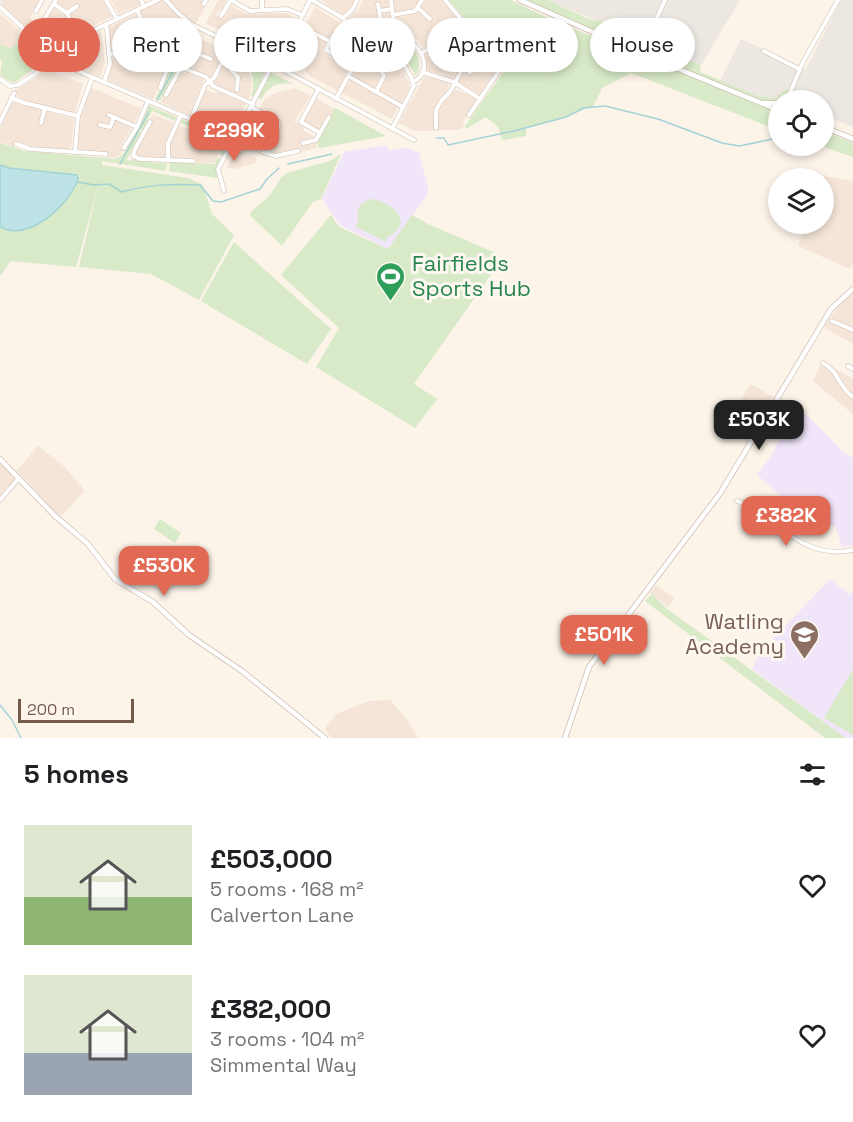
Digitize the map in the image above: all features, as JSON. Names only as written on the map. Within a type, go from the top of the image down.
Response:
[{"type":"street","points":[[36,11],[42,0]]},
{"type":"street","points":[[106,0],[116,18]]},
{"type":"street","points":[[141,0],[144,7]]},
{"type":"street","points":[[119,18],[158,0]]},
{"type":"street","points":[[166,0],[191,24],[214,36]]},
{"type":"street","points":[[221,16],[231,0],[250,11],[287,9],[302,15]]},
{"type":"street","points":[[262,0],[262,10]]},
{"type":"street","points":[[300,18],[311,0],[343,18],[353,9],[357,0]]},
{"type":"street","points":[[391,0],[393,18]]},
{"type":"street","points":[[379,11],[415,11],[422,0]]},
{"type":"street","points":[[445,0],[460,18]]},
{"type":"street","points":[[520,0],[768,106]]},
{"type":"street","points":[[657,18],[665,0]]},
{"type":"street","points":[[791,90],[820,30],[838,0]]},
{"type":"street","points":[[45,18],[55,2],[69,18]]},
{"type":"street","points":[[378,4],[380,18]]},
{"type":"street","points":[[67,13],[77,6]]},
{"type":"street","points":[[0,8],[18,23]]},
{"type":"street","points":[[418,8],[429,18]]},
{"type":"street","points":[[137,10],[141,18]]},
{"type":"street","points":[[100,27],[112,22]]},
{"type":"street","points":[[104,82],[110,64],[105,25]]},
{"type":"street","points":[[318,35],[329,41],[326,48],[330,54]]},
{"type":"street","points":[[413,82],[418,80],[423,63],[421,53],[415,46]]},
{"type":"street","points":[[421,53],[427,50]]},
{"type":"street","points":[[764,51],[800,69]]},
{"type":"street","points":[[202,54],[212,59]]},
{"type":"street","points":[[0,79],[14,86],[38,72]]},
{"type":"street","points":[[79,72],[232,135]]},
{"type":"street","points":[[160,88],[165,72]]},
{"type":"street","points":[[166,95],[178,72]]},
{"type":"street","points":[[193,72],[206,77],[213,86],[236,93],[278,122],[279,125],[271,140],[268,154]]},
{"type":"street","points":[[191,119],[205,85],[214,78],[217,72]]},
{"type":"street","points":[[233,72],[238,78],[236,93]]},
{"type":"street","points":[[232,135],[238,131],[272,72]]},
{"type":"street","points":[[286,72],[414,140]]},
{"type":"street","points":[[336,99],[350,72]]},
{"type":"street","points":[[376,92],[384,76],[382,72]]},
{"type":"street","points":[[392,129],[412,90],[413,82],[408,72]]},
{"type":"street","points":[[422,72],[454,82],[480,99]]},
{"type":"street","points":[[436,128],[436,110],[461,72]]},
{"type":"street","points":[[469,115],[498,72]]},
{"type":"street","points":[[348,76],[404,107]]},
{"type":"street","points":[[75,152],[78,116],[92,78]]},
{"type":"street","points":[[318,90],[301,122],[320,133]]},
{"type":"street","points":[[0,122],[13,95],[45,108],[78,116]]},
{"type":"street","points":[[124,148],[137,127],[147,101]]},
{"type":"street","points":[[762,103],[768,103]]},
{"type":"street","points":[[40,124],[45,108]]},
{"type":"street","points":[[168,160],[168,143],[181,115]]},
{"type":"street","points":[[100,125],[110,127],[111,116],[137,127]]},
{"type":"street","points":[[303,143],[316,140],[329,117]]},
{"type":"street","points":[[150,122],[131,158],[193,161]]},
{"type":"street","points":[[834,131],[853,139]]},
{"type":"street","points":[[224,191],[218,169],[231,145],[232,135]]},
{"type":"street","points":[[16,144],[30,149],[106,154]]},
{"type":"street","points":[[263,152],[276,156],[298,151]]},
{"type":"street","points":[[565,738],[589,667],[721,492],[831,309],[853,289]]},
{"type":"street","points":[[832,321],[853,330]]},
{"type":"street","points":[[823,363],[834,371],[843,390],[853,397]]},
{"type":"street","points":[[831,382],[838,379]]},
{"type":"street","points":[[0,459],[55,516],[87,543],[114,579],[153,602],[189,635],[242,670],[325,738]]},
{"type":"street","points":[[0,500],[20,478]]},
{"type":"street","points":[[736,501],[752,507],[793,539],[807,546],[824,552],[853,550]]},
{"type":"shaded area","points":[[0,0],[39,0],[30,18],[18,18],[18,21],[3,7]]},
{"type":"shaded area","points":[[57,0],[103,0],[112,17],[100,22],[100,18],[71,18],[69,13],[57,5]]},
{"type":"shaded area","points":[[111,0],[140,0],[141,4],[119,14]]},
{"type":"shaded area","points":[[162,0],[209,0],[199,18],[142,18],[139,11]]},
{"type":"shaded area","points":[[218,0],[226,0],[222,10],[220,9],[216,15],[221,18],[214,18],[214,27],[206,23]]},
{"type":"shaded area","points":[[321,0],[355,0],[344,15]]},
{"type":"shaded area","points":[[363,0],[388,0],[390,18],[348,18],[355,11],[357,12]]},
{"type":"shaded area","points":[[393,0],[420,0],[415,9],[397,12],[394,11]]},
{"type":"shaded area","points":[[426,0],[443,0],[457,18],[427,18],[427,48],[424,49],[415,39],[415,18],[396,18],[417,13]]},
{"type":"shaded area","points":[[548,0],[740,0],[701,65],[695,62],[695,18],[590,18]]},
{"type":"shaded area","points":[[841,0],[853,0],[853,127],[834,119],[834,90],[768,90],[768,98],[720,81],[741,39],[806,69]]},
{"type":"shaded area","points":[[231,6],[246,14],[285,13],[292,16],[291,18],[224,18]]},
{"type":"shaded area","points":[[315,7],[332,18],[330,18],[330,38],[323,53],[330,56],[330,72],[346,72],[338,91],[307,72],[318,72],[318,18],[310,18]]},
{"type":"shaded area","points":[[54,8],[67,18],[47,18]]},
{"type":"shaded area","points":[[0,14],[18,29],[18,45],[10,48],[0,44]]},
{"type":"shaded area","points":[[112,26],[111,51],[109,27]]},
{"type":"shaded area","points":[[100,31],[105,63],[100,77],[88,72],[100,72]]},
{"type":"shaded area","points":[[202,40],[214,45],[214,72],[249,72],[252,81],[248,100],[241,95],[213,85],[215,79],[198,72],[202,72]]},
{"type":"shaded area","points":[[112,64],[112,72],[159,72],[164,74],[153,99],[107,80]]},
{"type":"shaded area","points":[[45,72],[53,72],[83,84],[75,112],[72,113],[27,102],[15,95],[15,90]]},
{"type":"shaded area","points":[[179,72],[204,79],[189,115],[161,102],[164,95],[167,96]]},
{"type":"shaded area","points":[[354,72],[403,72],[410,87],[401,103],[352,76]]},
{"type":"shaded area","points":[[431,72],[496,72],[481,95],[445,75]]},
{"type":"shaded area","points":[[425,76],[449,83],[447,91],[434,110],[434,131],[415,131],[399,123]]},
{"type":"shaded area","points":[[350,80],[399,106],[392,119],[342,93]]},
{"type":"shaded area","points":[[90,87],[141,109],[120,148],[124,150],[116,158],[107,157],[106,153],[83,151],[77,148],[81,116]]},
{"type":"shaded area","points":[[295,88],[311,96],[294,121],[315,137],[313,140],[316,141],[317,148],[275,154],[273,152],[274,138],[282,123],[258,110],[265,99],[275,93]]},
{"type":"shaded area","points":[[205,89],[215,93],[217,91],[246,104],[231,130],[227,131],[193,116]]},
{"type":"shaded area","points":[[454,89],[474,97],[477,101],[468,113],[463,123],[464,126],[459,130],[438,130],[439,109]]},
{"type":"shaded area","points":[[315,98],[335,109],[322,132],[303,122]]},
{"type":"shaded area","points":[[14,102],[74,119],[71,147],[52,150],[15,143],[14,147],[0,142],[0,127]]},
{"type":"shaded area","points":[[153,114],[174,123],[165,144],[165,157],[135,156],[138,144],[150,126],[148,124]]},
{"type":"shaded area","points":[[256,114],[273,124],[267,133],[270,135],[266,144],[267,149],[264,151],[258,149],[257,152],[240,144]]},
{"type":"shaded area","points":[[178,125],[223,144],[214,163],[192,163],[171,159],[170,145]]},
{"type":"shaded area","points":[[387,145],[388,150],[408,148],[421,154],[428,188],[427,195],[388,249],[340,225],[322,199],[344,152]]},
{"type":"shaded area","points":[[237,150],[256,158],[257,163],[234,169],[227,167]]},
{"type":"shaded area","points":[[834,178],[853,181],[853,264],[850,269],[798,246],[802,234],[834,234]]},
{"type":"shaded area","points":[[853,293],[853,344],[824,327],[837,308]]},
{"type":"shaded area","points":[[822,361],[853,379],[853,414],[813,381]]},
{"type":"shaded area","points":[[751,384],[773,397],[747,442],[730,432],[742,412],[736,407]]},
{"type":"shaded area","points":[[798,406],[843,452],[853,458],[853,545],[842,547],[835,526],[809,520],[757,475],[771,456],[794,408]]},
{"type":"shaded area","points":[[38,446],[65,467],[85,491],[60,517],[21,475],[0,497],[0,463],[13,475]]},
{"type":"shaded area","name":"Watling Academy","points":[[830,579],[849,594],[853,591],[853,738],[846,738],[752,669],[761,652]]},
{"type":"shaded area","points":[[657,585],[674,598],[668,607],[650,593]]},
{"type":"shaded area","points":[[390,700],[418,738],[331,738],[325,728],[338,713],[369,701]]},
{"type":"green space","points":[[449,0],[511,0],[548,18],[464,18]]},
{"type":"green space","points":[[520,0],[548,0],[590,19],[590,30],[578,25],[578,18],[562,18]]},
{"type":"green space","points":[[578,31],[590,35],[590,72],[680,72],[768,108],[768,126],[631,73],[602,88],[593,107],[526,128],[526,136],[502,140],[498,127],[486,117],[466,129],[465,126],[503,72],[578,72]]},
{"type":"green space","points":[[0,44],[10,48],[18,44],[18,72],[29,72],[15,82],[0,75],[2,61],[0,60]]},
{"type":"green space","points":[[415,51],[419,59],[419,70],[416,76],[414,72]]},
{"type":"green space","points":[[695,63],[701,65],[700,72],[768,98],[768,103],[762,103],[689,72],[695,72]]},
{"type":"green space","points":[[169,72],[176,72],[160,101],[155,99]]},
{"type":"green space","points":[[251,72],[265,72],[254,97],[251,95]]},
{"type":"green space","points":[[270,72],[293,84],[274,86],[261,100],[258,97]]},
{"type":"green space","points":[[148,105],[176,117],[175,121],[152,111],[143,131],[138,128]]},
{"type":"green space","points":[[335,108],[386,136],[319,148],[317,142]]},
{"type":"green space","points":[[181,119],[229,139],[223,156],[219,155],[225,142],[179,122]]},
{"type":"green space","points":[[136,130],[142,133],[128,161],[133,159],[167,163],[166,171],[102,161],[102,165],[188,178],[203,185],[212,214],[234,235],[199,300],[151,274],[79,267],[99,183],[76,267],[11,261],[0,276],[0,143],[25,151],[116,159],[123,154]]},
{"type":"green space","points":[[834,135],[853,143],[853,157],[834,151]]},
{"type":"green space","points":[[341,154],[321,199],[313,202],[282,246],[250,215],[287,173],[330,161]]},
{"type":"green space","points":[[217,158],[221,159],[216,168],[217,178],[169,171],[170,162],[214,164]]},
{"type":"green space","points":[[373,199],[393,208],[400,218],[400,226],[387,237],[386,242],[355,226],[359,222],[358,214],[362,204]]},
{"type":"green space","name":"Fairfields Sports Hub","points":[[331,215],[339,227],[388,249],[412,215],[498,254],[497,266],[414,384],[437,399],[415,428],[316,367],[339,328],[281,275]]},
{"type":"green space","points":[[234,242],[331,329],[307,364],[201,301]]},
{"type":"green space","points":[[160,519],[181,533],[175,543],[154,529]]},
{"type":"green space","points":[[135,549],[154,563],[148,571],[128,559]]},
{"type":"green space","points":[[652,594],[667,609],[846,738],[825,738],[645,601]]},
{"type":"green space","points":[[853,669],[853,735],[824,718]]},
{"type":"water","points":[[0,165],[9,168],[77,175],[78,180],[65,200],[46,219],[23,230],[12,230],[0,227]]},
{"type":"waterway","points":[[157,100],[173,72]]},
{"type":"waterway","points":[[437,138],[444,138],[448,145],[566,117],[584,108],[605,106],[658,119],[722,143],[739,146],[768,140]]},
{"type":"waterway","points":[[120,164],[149,112]]},
{"type":"waterway","points":[[288,164],[332,154]]},
{"type":"waterway","points":[[77,182],[94,185],[109,184],[122,192],[161,185],[200,185],[213,201],[221,202],[260,189],[279,168]]},
{"type":"waterway","points":[[0,705],[12,720],[21,738]]},
{"type":"place","name":"Fairfields Sports Hub","points":[[391,302]]},
{"type":"place","name":"Watling Academy","points":[[805,660]]}]
